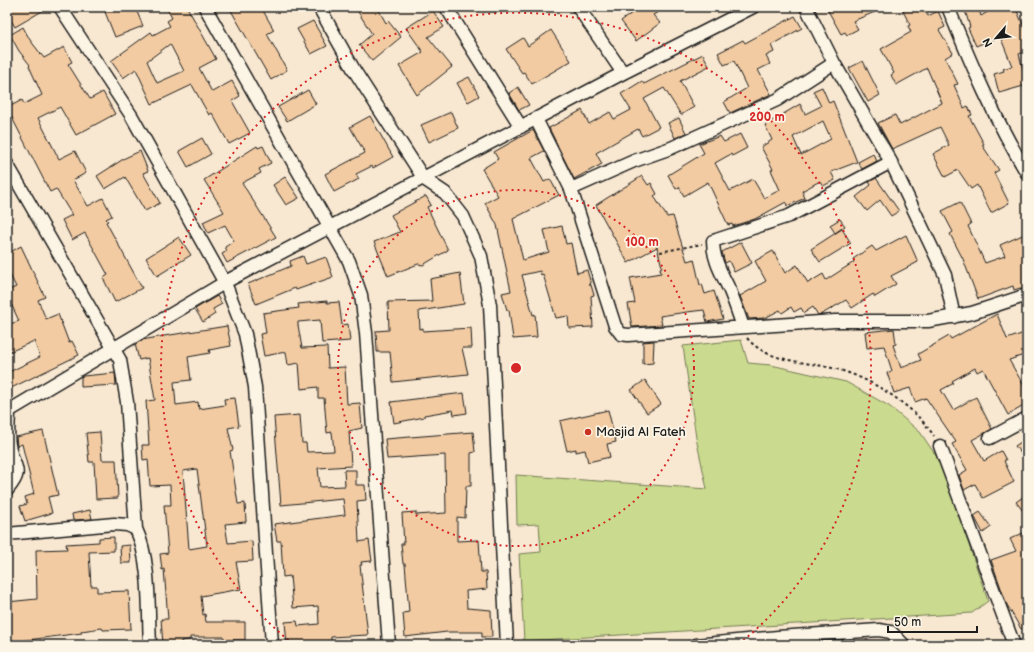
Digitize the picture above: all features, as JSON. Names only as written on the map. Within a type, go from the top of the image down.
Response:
[{"type":"street","points":[[60,7],[131,115],[225,283],[245,334],[255,386],[272,645]]},
{"type":"street","points":[[205,7],[329,228],[349,260],[361,295],[366,334],[389,645]]},
{"type":"street","points":[[319,7],[354,70],[424,178],[445,193],[463,216],[481,256],[490,304],[507,645]]},
{"type":"street","points":[[446,7],[521,128]]},
{"type":"street","points":[[578,7],[623,73]]},
{"type":"street","points":[[7,490],[15,481],[17,470],[8,445],[8,412],[225,283],[623,73],[752,7]]},
{"type":"street","points":[[806,7],[834,63],[891,162],[945,275],[954,317]]},
{"type":"street","points":[[948,7],[972,67],[1003,134],[1027,173]]},
{"type":"street","points":[[571,189],[634,161],[671,148],[777,100],[834,63]]},
{"type":"street","points":[[536,119],[571,189],[615,326],[621,334],[628,336],[835,321],[928,321],[954,317],[1007,303],[1027,295]]},
{"type":"street","points":[[743,327],[730,292],[716,263],[713,252],[713,241],[789,216],[891,162]]},
{"type":"street","points":[[7,164],[120,360],[127,402],[136,529],[141,539],[146,573],[150,645]]},
{"type":"street","points":[[990,438],[1027,418]]},
{"type":"street","points":[[940,446],[1014,645]]},
{"type":"street","points":[[7,534],[114,524],[127,525],[136,529]]},
{"type":"street","points":[[696,645],[779,641],[880,630],[891,632],[904,645]]},
{"type":"path","points":[[660,252],[693,248],[713,241]]},
{"type":"path","points":[[743,327],[746,337],[754,347],[763,352],[846,372],[872,384],[900,401],[920,417],[940,446]]},
{"type":"green space","points":[[741,340],[748,363],[771,365],[846,382],[889,406],[920,432],[941,463],[988,601],[972,613],[524,641],[519,554],[541,552],[539,524],[517,525],[516,475],[707,489],[696,438],[683,346]]},
{"type":"building","points":[[7,7],[49,7],[15,27],[7,13]]},
{"type":"building","points":[[103,7],[135,7],[143,26],[115,37]]},
{"type":"building","points":[[166,7],[187,7],[216,59],[199,68],[212,92],[232,81],[240,96],[232,101],[250,133],[229,144],[212,113],[209,115],[192,85],[152,104],[136,69],[123,78],[111,61],[151,32],[153,35],[170,26],[167,21],[172,18]],"holes":[[[170,44],[184,71],[157,83],[147,61]]]},
{"type":"building","points":[[229,7],[261,7],[274,30],[267,34],[287,70],[271,80]]},
{"type":"building","points":[[355,7],[377,7],[386,23],[388,21],[401,37],[372,61],[359,45],[372,34]]},
{"type":"building","points":[[640,7],[667,7],[653,15],[660,23],[636,41],[621,21]]},
{"type":"building","points":[[826,7],[887,7],[853,21],[858,29],[847,35],[845,32],[841,34]]},
{"type":"building","points":[[901,7],[923,7],[928,16],[938,11],[945,27],[939,30],[953,53],[945,58],[958,84],[954,85],[964,108],[968,106],[972,115],[969,116],[984,144],[982,145],[999,170],[994,173],[1009,203],[991,213],[977,185],[971,189],[958,170],[945,177],[933,154],[949,145],[940,127],[892,149],[878,123],[895,115],[900,125],[942,103],[927,68],[896,85],[891,75],[894,73],[881,49],[911,32],[908,26],[910,25]]},
{"type":"building","points":[[964,7],[978,7],[981,16],[996,7],[999,11],[1006,7],[1015,7],[1027,33],[1027,51],[1019,54],[1027,85],[999,93],[994,74],[1004,71],[1003,69],[1012,66],[1000,36],[976,46],[968,28],[970,27]]},
{"type":"building","points":[[433,11],[444,27],[428,37],[452,67],[417,95],[399,66],[423,52],[406,28]]},
{"type":"building","points":[[795,16],[802,28],[771,45],[774,52],[766,56],[770,64],[758,70],[771,94],[730,113],[724,102],[747,88],[734,61],[724,65],[718,53],[743,40],[745,43]]},
{"type":"building","points":[[313,21],[327,46],[311,54],[297,29]]},
{"type":"building","points":[[23,27],[30,40],[44,58],[64,47],[72,62],[68,64],[90,99],[103,92],[115,114],[76,135],[60,107],[38,118],[59,159],[75,151],[86,173],[73,180],[88,206],[103,198],[112,216],[106,219],[108,221],[106,222],[142,288],[115,302],[103,278],[108,275],[85,233],[72,240],[62,220],[72,215],[56,189],[50,192],[7,108],[22,100],[24,104],[42,95],[29,66],[30,65],[19,51],[10,35]]},
{"type":"building","points":[[551,30],[571,61],[532,84],[524,72],[522,73],[506,49],[523,38],[528,46]]},
{"type":"building","points":[[703,54],[709,66],[680,81],[694,107],[681,115],[664,88],[644,99],[659,127],[642,136],[638,129],[596,153],[602,164],[574,179],[549,128],[582,110],[589,124],[610,112],[614,119],[631,110],[621,94],[642,81],[644,84]]},
{"type":"building","points":[[863,61],[880,95],[868,102],[849,68]]},
{"type":"building","points":[[469,77],[479,96],[468,102],[457,83]]},
{"type":"building","points":[[518,87],[529,105],[519,110],[509,93]]},
{"type":"building","points":[[822,87],[829,103],[833,101],[857,162],[831,172],[835,180],[823,186],[820,181],[802,191],[805,198],[787,206],[786,202],[755,219],[733,226],[732,224],[728,225],[708,182],[684,196],[679,187],[676,189],[668,175],[704,153],[699,144],[720,136],[724,142],[740,134],[747,148],[732,156],[731,154],[715,163],[730,191],[753,179],[764,198],[780,190],[771,170],[773,169],[761,147],[772,140],[765,125],[800,104],[805,114],[821,106],[813,91]],"holes":[[[823,121],[831,139],[801,155],[793,137]]]},
{"type":"building","points":[[308,90],[316,104],[287,121],[278,107]]},
{"type":"building","points":[[451,112],[458,128],[429,142],[421,125]]},
{"type":"building","points":[[370,116],[393,157],[373,168],[372,166],[356,174],[359,179],[334,192],[325,174],[365,153],[350,127]]},
{"type":"building","points":[[679,118],[686,133],[675,138],[668,123]]},
{"type":"building","points":[[533,130],[544,151],[531,158],[544,182],[550,179],[559,195],[513,219],[523,260],[549,252],[544,230],[562,226],[566,244],[571,243],[577,273],[587,270],[591,284],[589,285],[591,285],[594,295],[591,296],[593,327],[569,328],[568,316],[556,318],[543,274],[541,275],[540,271],[522,275],[533,315],[535,314],[537,337],[513,339],[509,310],[507,310],[502,293],[511,291],[497,225],[485,203],[498,196],[482,169],[498,159],[494,152]]},
{"type":"building","points":[[202,138],[211,154],[188,167],[179,151]]},
{"type":"building","points":[[257,146],[258,148],[263,146],[271,163],[259,169],[261,173],[242,183],[276,237],[227,263],[222,254],[227,251],[225,247],[234,241],[225,225],[208,233],[203,222],[224,212],[204,180]]},
{"type":"building","points":[[140,151],[148,171],[143,173],[160,203],[145,211],[125,177],[105,189],[97,176],[125,158]]},
{"type":"building","points":[[873,154],[877,161],[862,169],[858,162]]},
{"type":"building","points":[[642,176],[648,185],[651,183],[657,194],[654,196],[667,217],[673,216],[687,261],[694,259],[700,285],[702,284],[705,294],[714,291],[723,319],[707,322],[704,310],[660,316],[662,325],[632,327],[628,304],[635,303],[630,278],[661,273],[660,268],[662,267],[657,247],[628,263],[596,205]]},
{"type":"building","points":[[285,177],[299,198],[286,205],[273,185]]},
{"type":"building","points":[[876,178],[899,211],[891,216],[880,200],[867,211],[856,197],[871,185],[869,182]]},
{"type":"building","points":[[426,196],[431,205],[427,207],[448,250],[423,265],[418,264],[388,276],[374,242],[400,232],[391,215]]},
{"type":"building","points":[[960,202],[971,224],[968,226],[985,263],[1005,256],[1000,245],[1027,233],[1027,286],[1014,290],[1013,286],[978,299],[963,259],[950,234],[953,232],[942,211]]},
{"type":"building","points":[[840,219],[845,226],[835,233],[830,225]]},
{"type":"building","points":[[842,229],[851,243],[820,262],[811,249]]},
{"type":"building","points":[[906,235],[918,262],[891,276],[896,284],[875,297],[873,294],[852,308],[846,300],[818,315],[813,307],[804,313],[801,308],[794,312],[791,307],[782,313],[780,310],[765,318],[749,319],[740,296],[766,281],[755,261],[773,251],[785,273],[797,265],[808,283],[823,274],[826,280],[854,262],[853,259],[872,246],[876,251]]},
{"type":"building","points":[[179,237],[191,255],[157,276],[146,258]]},
{"type":"building","points":[[741,242],[752,263],[734,272],[729,261],[725,263],[722,252]]},
{"type":"building","points":[[21,246],[45,297],[38,300],[46,319],[58,314],[69,343],[72,341],[79,355],[7,390],[7,373],[40,357],[34,341],[7,353],[7,325],[19,321],[7,295],[7,291],[16,287],[7,269],[7,254]]},
{"type":"building","points":[[303,256],[306,264],[326,257],[333,277],[296,290],[295,288],[256,304],[248,284],[291,266],[290,261]]},
{"type":"building","points":[[460,273],[464,304],[419,311],[420,329],[423,328],[423,331],[471,328],[472,348],[462,348],[468,374],[393,382],[390,352],[377,352],[376,331],[389,330],[388,302],[432,301],[430,279]]},
{"type":"building","points":[[217,296],[222,304],[213,309],[215,314],[203,322],[195,309]]},
{"type":"building","points":[[327,301],[327,303],[339,302],[342,325],[348,324],[350,341],[322,343],[320,320],[298,322],[298,325],[302,348],[327,347],[328,368],[345,367],[347,404],[360,403],[362,428],[349,431],[351,466],[318,468],[320,487],[345,486],[344,470],[356,470],[356,485],[365,485],[366,500],[357,501],[359,542],[369,540],[372,561],[361,562],[362,565],[360,565],[368,635],[331,637],[331,642],[287,645],[285,622],[297,621],[298,626],[319,624],[318,606],[293,608],[290,576],[283,577],[281,541],[277,541],[274,524],[345,515],[343,499],[281,505],[274,417],[300,415],[302,443],[306,443],[307,452],[334,451],[332,432],[327,433],[324,398],[318,398],[318,387],[301,389],[299,363],[288,365],[286,352],[264,356],[260,334],[266,333],[263,313],[299,308],[298,304]]},
{"type":"building","points":[[997,314],[1007,339],[1027,332],[1027,354],[1009,360],[1027,391],[1027,404],[1008,415],[983,369],[977,372],[975,368],[952,381],[954,383],[941,390],[953,410],[976,397],[992,429],[972,440],[984,461],[1001,451],[1006,460],[1004,461],[1014,482],[983,498],[975,484],[964,490],[959,475],[967,470],[952,444],[956,442],[926,398],[915,402],[910,388],[894,393],[887,373],[892,371],[884,346],[867,348],[865,332],[894,329],[896,344],[893,345],[901,368],[921,360],[918,354],[949,336],[951,339]]},
{"type":"building","points":[[227,326],[231,346],[209,350],[210,353],[188,357],[191,380],[174,382],[176,405],[198,402],[199,409],[225,405],[224,399],[235,398],[239,426],[228,428],[233,450],[230,451],[238,504],[245,503],[246,522],[225,524],[228,543],[252,541],[253,561],[236,562],[241,589],[201,596],[203,615],[205,614],[206,622],[245,622],[245,640],[224,640],[224,637],[190,637],[190,640],[181,641],[181,643],[163,645],[161,619],[168,619],[164,569],[162,570],[160,554],[168,553],[164,505],[171,505],[170,485],[150,486],[148,459],[143,460],[142,445],[149,445],[146,401],[155,400],[148,358],[139,360],[135,344],[142,340]],"holes":[[[197,469],[207,546],[189,549],[183,471]]]},
{"type":"building","points":[[654,341],[653,363],[643,364],[643,342]]},
{"type":"building","points":[[115,373],[116,385],[81,387],[81,377],[83,376]]},
{"type":"building","points":[[645,380],[661,404],[647,413],[631,390]]},
{"type":"building","points":[[464,393],[467,413],[454,415],[453,410],[424,415],[424,417],[394,423],[391,402]]},
{"type":"building","name":"Masjid Al Fateh","points":[[608,410],[616,442],[607,444],[610,457],[588,462],[585,450],[576,452],[576,449],[567,451],[560,421]]},
{"type":"building","points":[[43,431],[58,495],[48,497],[52,513],[25,521],[20,506],[27,504],[25,497],[34,494],[22,444],[17,446],[16,437]]},
{"type":"building","points":[[100,432],[102,460],[116,460],[118,498],[96,499],[94,462],[89,462],[86,433]]},
{"type":"building","points":[[473,432],[475,452],[471,453],[471,486],[466,486],[465,518],[457,517],[457,541],[479,540],[481,572],[486,572],[487,589],[466,591],[467,608],[491,610],[492,637],[482,637],[482,632],[447,632],[405,637],[403,613],[409,612],[405,564],[403,564],[401,544],[404,544],[402,513],[416,512],[416,515],[446,513],[445,455],[387,459],[385,439]]},
{"type":"building","points":[[1027,438],[1027,461],[1015,446]]},
{"type":"building","points":[[1027,494],[1027,516],[1016,502]]},
{"type":"building","points":[[90,510],[92,519],[73,520],[72,514]]},
{"type":"building","points":[[980,512],[991,527],[983,533],[974,516]]},
{"type":"building","points":[[1023,533],[1027,541],[1027,626],[1021,629],[1007,605],[991,560],[1016,551],[1010,539]]},
{"type":"building","points":[[114,537],[114,551],[89,552],[91,586],[97,586],[97,592],[129,591],[131,629],[103,630],[102,628],[81,631],[82,633],[20,641],[20,645],[7,645],[7,602],[37,599],[36,550],[67,549],[66,544],[99,542],[99,538]]},
{"type":"building","points":[[130,545],[131,563],[121,563],[120,546]]},
{"type":"place","name":"Masjid Al Fateh","points":[[588,432]]}]
